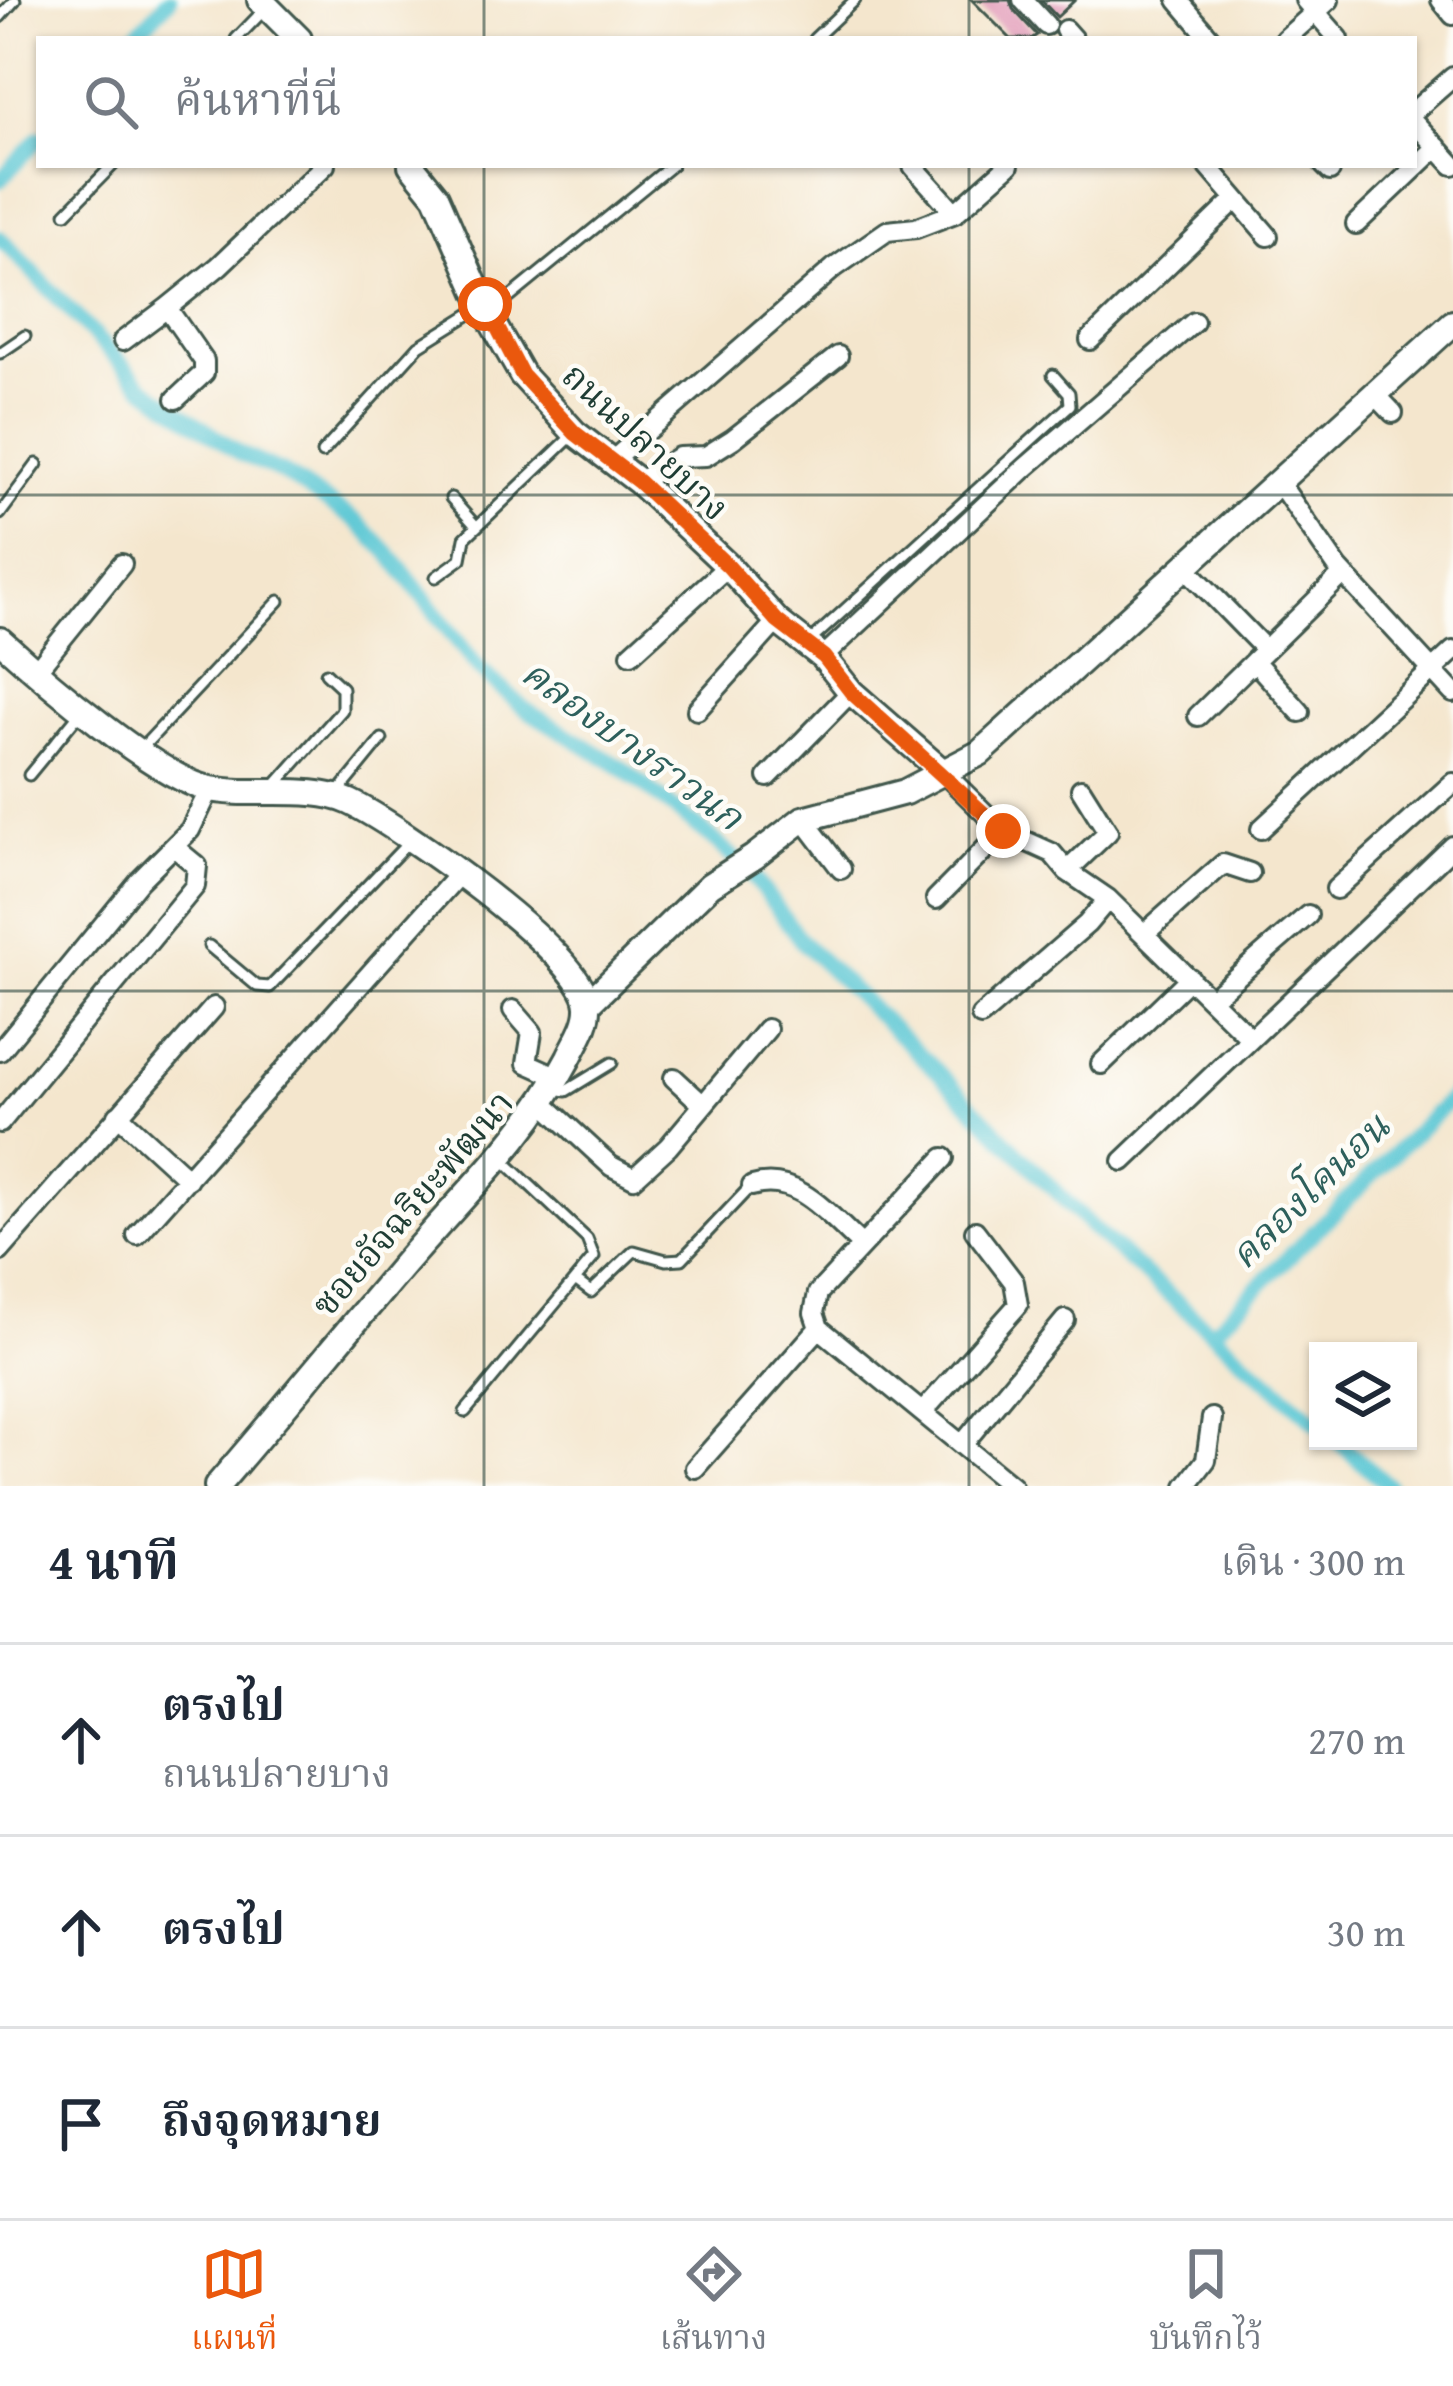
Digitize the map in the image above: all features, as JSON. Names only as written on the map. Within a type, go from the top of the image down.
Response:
[{"type":"street","points":[[1023,0],[1062,32]]},
{"type":"street","points":[[1178,0],[1208,36]]},
{"type":"street","points":[[1441,0],[1453,15]]},
{"type":"street","points":[[263,4],[296,36]]},
{"type":"street","points":[[1289,36],[1316,4],[1338,36]]},
{"type":"street","points":[[1417,108],[1453,77]]},
{"type":"street","points":[[1417,125],[1453,164]]},
{"type":"street","points":[[1417,166],[1437,147]]},
{"type":"street","points":[[123,341],[219,266],[322,168]]},
{"type":"street","name":"ถนนปลายบาง","points":[[413,168],[436,196],[522,375],[575,433],[639,482],[728,566],[777,621],[816,650],[851,692],[945,774]]},
{"type":"street","points":[[915,168],[955,213]]},
{"type":"street","points":[[612,461],[834,268],[887,231],[916,228],[955,213],[1006,168]]},
{"type":"street","points":[[1210,168],[1268,236]]},
{"type":"street","points":[[1356,224],[1415,168]]},
{"type":"street","points":[[1090,340],[1236,199]]},
{"type":"street","points":[[167,308],[204,361],[203,373],[176,399]]},
{"type":"street","points":[[816,650],[1194,322]]},
{"type":"street","points":[[0,640],[159,766],[209,789],[346,800],[412,839],[559,955],[588,1004],[710,885],[803,818],[905,792],[980,753],[1453,322]]},
{"type":"street","points":[[639,482],[679,457],[706,455],[733,439],[838,356]]},
{"type":"street","points":[[1375,394],[1394,413]]},
{"type":"street","points":[[1278,481],[1343,574],[1453,693]]},
{"type":"street","points":[[35,672],[122,564]]},
{"type":"street","points":[[631,654],[728,566]]},
{"type":"street","points":[[1184,566],[1300,712]]},
{"type":"street","points":[[1198,716],[1343,574]]},
{"type":"street","points":[[697,710],[777,621]]},
{"type":"street","points":[[1262,829],[1453,651]]},
{"type":"street","points":[[768,776],[851,692]]},
{"type":"street","points":[[945,774],[1003,831],[1052,853],[1067,871],[1108,899],[1249,1037]]},
{"type":"street","points":[[1336,889],[1453,783]]},
{"type":"street","points":[[0,1051],[139,881],[197,819],[209,789]]},
{"type":"street","points":[[1067,871],[1108,832],[1081,789]]},
{"type":"street","points":[[803,818],[841,869]]},
{"type":"street","points":[[936,899],[1003,831]]},
{"type":"street","points":[[1123,1161],[1453,846]]},
{"type":"street","points":[[0,1123],[195,886],[196,866],[174,847]]},
{"type":"street","points":[[1144,934],[1223,864],[1250,873]]},
{"type":"street","points":[[137,1235],[459,874]]},
{"type":"street","points":[[981,1016],[1087,924],[1108,899]]},
{"type":"street","points":[[1211,1000],[1308,915]]},
{"type":"street","points":[[1101,1064],[1190,979]]},
{"type":"street","name":"ซอยอัจฉริยะพัฒนา","points":[[217,1486],[406,1261],[501,1159],[552,1090],[582,1030],[588,1004]]},
{"type":"street","points":[[0,1251],[214,1007]]},
{"type":"street","points":[[513,1010],[532,1032],[527,1063],[611,1166],[634,1178],[668,1147],[766,1028]]},
{"type":"street","points":[[674,1078],[702,1104]]},
{"type":"street","points":[[118,1115],[188,1180]]},
{"type":"street","points":[[944,1158],[818,1293],[814,1313],[819,1328],[1012,1486]]},
{"type":"street","points":[[752,1186],[797,1187],[862,1245]]},
{"type":"street","points":[[927,1416],[928,1406],[1018,1305],[1014,1282],[975,1231]]},
{"type":"street","points":[[962,1445],[1065,1320]]},
{"type":"street","points":[[695,1468],[819,1328]]},
{"type":"street","points":[[1186,1486],[1206,1460],[1212,1418]]},
{"type":"lane","points":[[0,17],[15,0]]},
{"type":"lane","points":[[817,36],[855,0]]},
{"type":"lane","points":[[238,36],[263,4]]},
{"type":"lane","points":[[66,213],[110,168]]},
{"type":"lane","points":[[322,454],[419,346],[487,310],[667,168]]},
{"type":"lane","points":[[0,353],[25,336]]},
{"type":"lane","points":[[816,650],[1070,404],[1069,393],[1053,375]]},
{"type":"lane","points":[[436,577],[461,559],[465,538],[476,526],[575,433]]},
{"type":"lane","points":[[0,514],[37,464]]},
{"type":"lane","points":[[452,498],[476,526]]},
{"type":"lane","points":[[139,751],[279,601]]},
{"type":"lane","points":[[269,792],[341,710],[342,688],[326,673]]},
{"type":"lane","points":[[29,775],[85,708]]},
{"type":"lane","points":[[333,798],[382,739]]},
{"type":"lane","points":[[209,946],[257,986],[270,987],[412,839]]},
{"type":"lane","points":[[552,1090],[566,1090],[612,1063]]},
{"type":"lane","points":[[466,1412],[594,1257],[594,1250],[501,1159]]},
{"type":"lane","points":[[575,1280],[591,1292],[634,1251],[666,1260],[682,1258],[752,1186]]},
{"type":"building","points":[[972,0],[1010,0],[1037,35],[1008,36]]},
{"type":"building","points":[[1041,0],[1075,0],[1057,17]]},
{"type":"waterway","points":[[135,36],[169,0]]},
{"type":"waterway","points":[[0,180],[36,141]]},
{"type":"waterway","name":"คลองบางราวนก","points":[[0,238],[144,387],[241,454],[283,473],[356,521],[388,552],[480,670],[525,709],[622,768],[713,839],[752,875],[802,942],[1095,1231],[1309,1416]]},
{"type":"waterway","name":"คลองโคนอน","points":[[1212,1332],[1453,1096]]},
{"type":"waterway","name":"คลองบางราวนก","points":[[1347,1450],[1389,1486]]},
{"type":"route","points":[[485,304],[522,375],[575,433],[639,482],[728,566],[777,621],[824,657],[851,692],[1003,831]]}]
